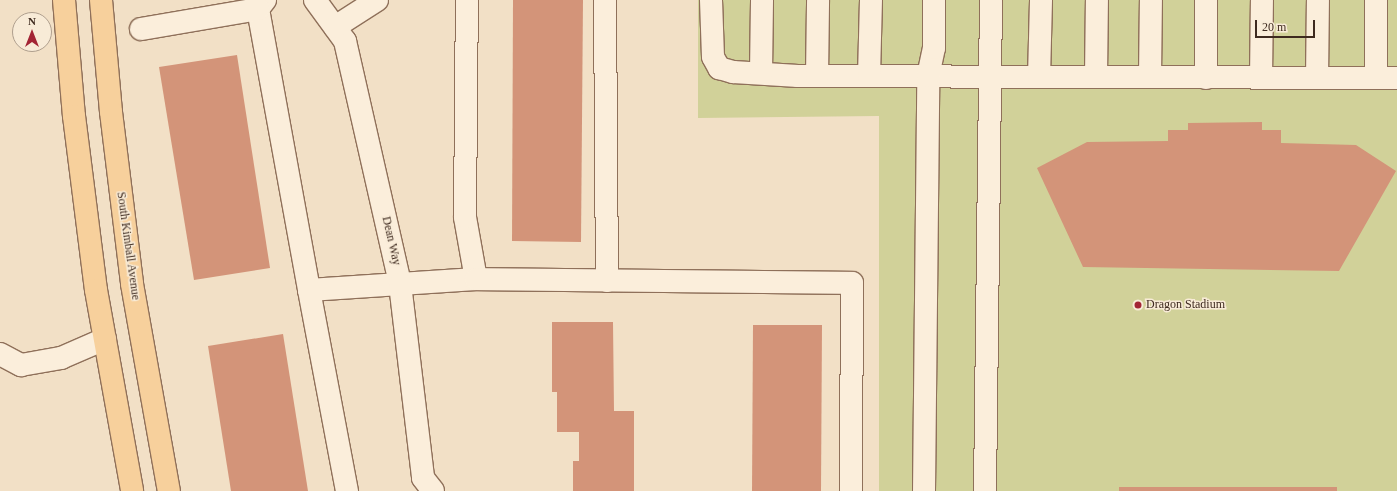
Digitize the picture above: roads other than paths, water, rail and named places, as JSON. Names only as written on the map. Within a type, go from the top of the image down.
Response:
[{"type":"main road","points":[[64,0],[74,116],[105,339],[132,491]]},
{"type":"main road","name":"South Kimball Avenue","points":[[101,0],[111,112],[132,284],[169,491]]},
{"type":"lane","name":"Dean Way","points":[[316,0],[345,41],[400,284],[423,478],[433,491]]},
{"type":"lane","points":[[335,27],[377,0]]},
{"type":"lane","points":[[467,0],[465,217],[476,279]]},
{"type":"lane","points":[[605,0],[607,281]]},
{"type":"lane","points":[[711,0],[713,57],[719,68],[761,73],[817,76],[1397,78]]},
{"type":"lane","points":[[761,73],[762,0]]},
{"type":"lane","points":[[817,76],[818,0]]},
{"type":"lane","points":[[869,76],[871,0]]},
{"type":"lane","points":[[924,491],[928,76],[934,48],[934,0]]},
{"type":"lane","points":[[985,491],[991,0]]},
{"type":"lane","points":[[1039,77],[1040,0]]},
{"type":"lane","points":[[1096,77],[1097,0]]},
{"type":"lane","points":[[1150,77],[1152,0]]},
{"type":"lane","points":[[1206,0],[1206,78]]},
{"type":"lane","points":[[1261,78],[1262,0]]},
{"type":"lane","points":[[1317,78],[1318,0]]},
{"type":"lane","points":[[1376,0],[1376,78]]},
{"type":"lane","points":[[141,29],[261,5],[309,290],[347,491]]},
{"type":"lane","points":[[309,290],[476,279],[852,283],[851,491]]},
{"type":"lane","points":[[0,354],[21,365],[61,358],[105,339]]},
{"type":"place","name":"Dragon Stadium","points":[[1138,305]]}]
